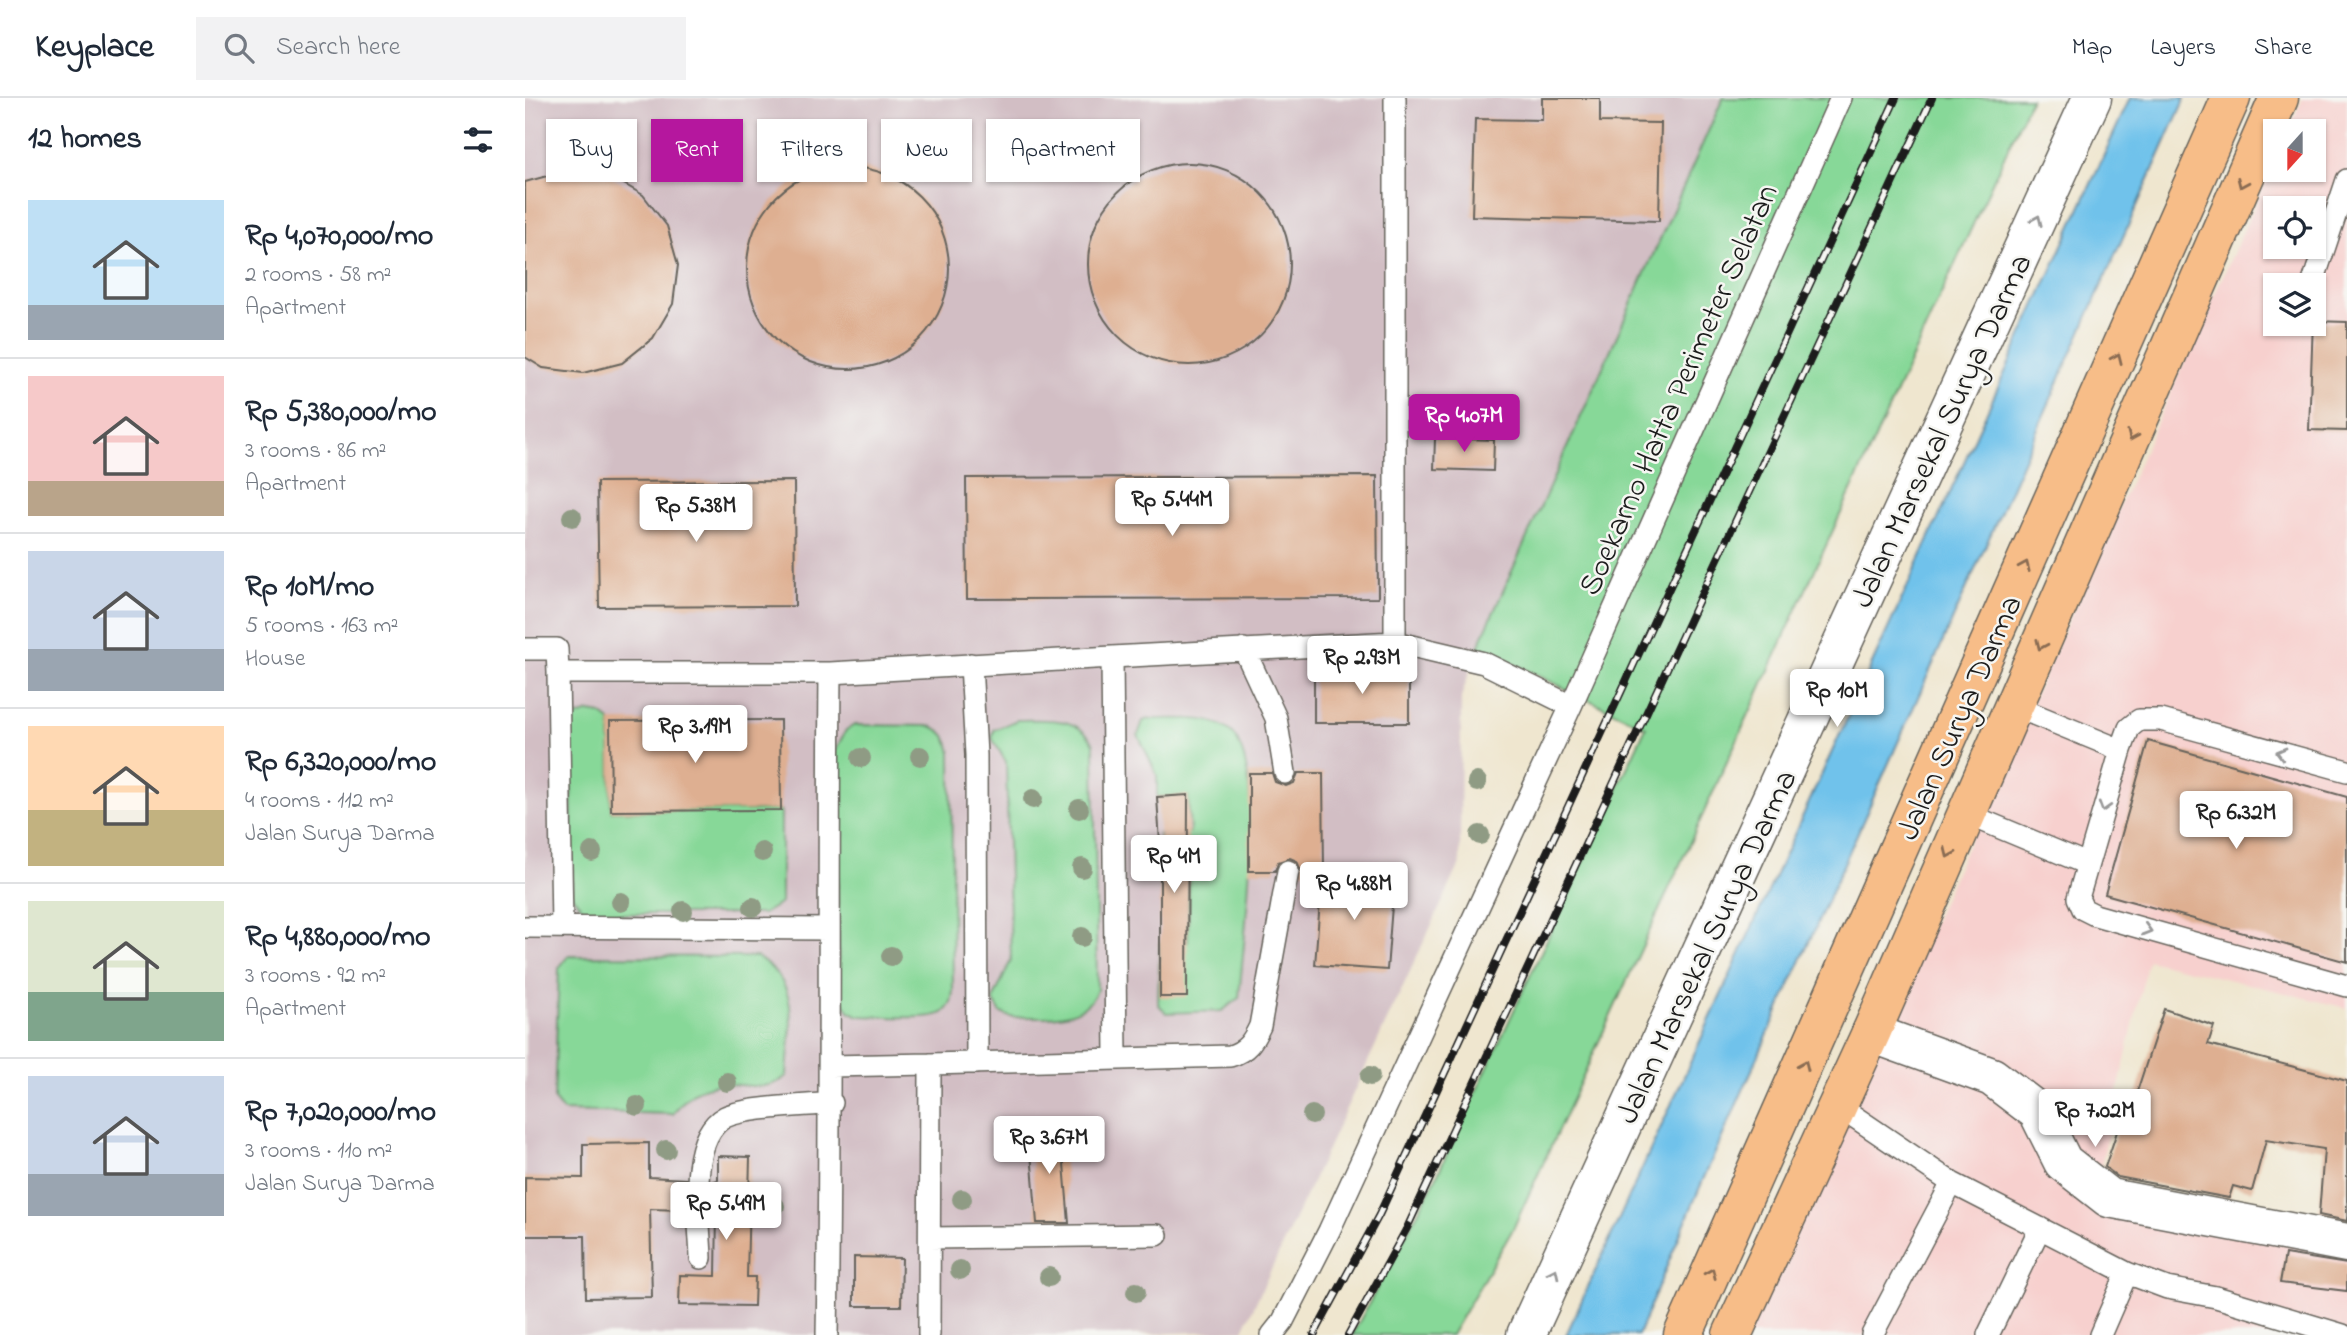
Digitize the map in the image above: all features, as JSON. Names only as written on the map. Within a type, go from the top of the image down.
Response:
[{"type":"main road","name":"Jalan Surya Darma","points":[[1683,1335],[2231,98]]},
{"type":"main road","name":"Jalan Surya Darma","points":[[1731,1335],[1871,1032],[2279,98]]},
{"type":"street","name":"Jalan Marsekal Surya Darma","points":[[1526,1335],[2092,98]]},
{"type":"street","points":[[1871,1032],[1991,1077],[2038,1112],[2063,1162],[2109,1198],[2347,1244]]},
{"type":"lane","points":[[1395,98],[1395,642]]},
{"type":"lane","name":"Soekarno Hatta Perimeter Selatan","points":[[1272,1335],[1283,1321],[1329,1231],[1571,706],[1841,98]]},
{"type":"lane","points":[[2316,273],[2347,180]]},
{"type":"lane","points":[[558,673],[830,673],[1395,642],[1484,663],[1571,706]]},
{"type":"lane","points":[[525,649],[557,649],[562,927]]},
{"type":"lane","points":[[1244,649],[1276,718],[1285,772]]},
{"type":"lane","points":[[1112,657],[1116,1058]]},
{"type":"lane","points":[[971,664],[976,755],[977,1063]]},
{"type":"lane","points":[[827,1335],[832,1103],[828,929],[830,673]]},
{"type":"lane","points":[[2014,706],[2121,750]]},
{"type":"lane","points":[[2347,771],[2161,720],[2139,720],[2129,728],[2121,750],[2078,898],[2083,909],[2095,915],[2347,986]]},
{"type":"lane","points":[[1967,814],[2087,864]]},
{"type":"lane","points":[[830,1066],[1230,1056],[1249,1046],[1260,1026],[1288,871]]},
{"type":"lane","points":[[525,927],[828,929]]},
{"type":"lane","points":[[929,1335],[930,1064]]},
{"type":"lane","points":[[701,1258],[699,1156],[707,1135],[725,1117],[832,1103]]},
{"type":"lane","points":[[1837,1105],[1952,1183],[2127,1273],[2167,1288],[2216,1297],[2282,1326],[2343,1335]]},
{"type":"lane","points":[[1872,1335],[1952,1183]]},
{"type":"lane","points":[[1988,1335],[2040,1228]]},
{"type":"lane","points":[[930,1238],[1157,1235]]},
{"type":"lane","points":[[2108,1333],[2127,1273]]},
{"type":"shaded area","points":[[525,98],[1723,98],[1478,647],[1461,697],[1460,864],[1243,1330],[1125,1335],[525,1335]]},
{"type":"shaded area","points":[[2303,98],[2347,98],[2347,1008],[2148,960],[2096,1187],[2347,1237],[2347,1335],[1748,1335],[2265,182],[2326,182],[2326,119],[2293,119]]},
{"type":"green space","points":[[1723,98],[2031,98],[1513,1229],[1451,1335],[1352,1335],[1432,1186],[1646,727],[1478,647]]},
{"type":"green space","points":[[590,712],[601,714],[610,721],[611,811],[781,810],[781,903],[763,914],[599,914],[583,909],[572,896],[571,724],[577,716]]},
{"type":"green space","points":[[1192,719],[1214,723],[1232,733],[1243,753],[1251,819],[1248,901],[1239,998],[1222,1011],[1166,1013],[1158,1004],[1160,943],[1188,942],[1189,875],[1160,874],[1159,834],[1190,832],[1188,796],[1157,797],[1157,775],[1138,735],[1143,721]]},
{"type":"green space","points":[[1017,720],[1061,721],[1079,728],[1094,744],[1097,990],[1091,1001],[1082,1008],[1060,1016],[1010,1017],[1001,1013],[993,1000],[1011,960],[1006,762],[992,738],[994,730]]},
{"type":"green space","points":[[855,725],[931,726],[943,733],[949,743],[953,991],[948,1007],[938,1015],[859,1016],[849,1011],[839,994],[835,751],[846,730]]},
{"type":"green space","points":[[568,956],[757,957],[772,968],[788,995],[791,1025],[787,1076],[774,1084],[760,1086],[732,1084],[703,1088],[688,1097],[673,1114],[563,1111],[554,1100],[559,968]]},
{"type":"water","points":[[2130,98],[2185,98],[1703,1180],[1638,1335],[1566,1335]]},
{"type":"building","points":[[1542,98],[1600,98],[1600,122],[1661,123],[1659,221],[1472,216],[1475,119],[1542,120]]},
{"type":"building","points":[[1169,165],[1209,165],[1245,180],[1273,208],[1288,244],[1288,284],[1273,320],[1245,348],[1209,363],[1169,363],[1133,348],[1105,320],[1090,284],[1090,244],[1105,208],[1131,182],[1140,182],[1140,176]]},
{"type":"building","points":[[867,169],[881,173],[881,182],[900,182],[919,197],[932,212],[947,248],[947,288],[932,324],[904,352],[868,367],[828,367],[792,352],[764,324],[749,288],[749,248],[755,229],[764,212],[777,197],[796,182],[867,182]]},
{"type":"building","points":[[546,176],[546,182],[620,182],[643,195],[667,226],[678,265],[673,304],[653,338],[622,363],[583,373],[543,368],[525,357],[525,182]]},
{"type":"building","points":[[2326,321],[2347,322],[2347,431],[2309,430],[2312,336],[2326,336]]},
{"type":"building","points":[[1435,438],[1494,440],[1493,471],[1434,469]]},
{"type":"building","points":[[1377,476],[1378,598],[967,599],[966,478]]},
{"type":"building","points":[[794,481],[795,606],[599,607],[597,482]]},
{"type":"building","points":[[1314,668],[1409,668],[1409,723],[1314,723]]},
{"type":"building","points":[[780,720],[781,810],[611,811],[610,721]]},
{"type":"building","points":[[2148,741],[2347,797],[2347,962],[2105,894]]},
{"type":"building","points":[[1249,773],[1272,773],[1275,782],[1286,786],[1294,783],[1298,773],[1323,773],[1324,871],[1301,871],[1297,861],[1290,858],[1278,862],[1275,871],[1249,871]]},
{"type":"building","points":[[1188,795],[1187,997],[1160,997],[1162,874],[1157,797]]},
{"type":"building","points":[[1322,875],[1394,880],[1387,970],[1315,965]]},
{"type":"building","points":[[2164,1009],[2214,1026],[2208,1044],[2347,1081],[2347,1221],[2319,1215],[2324,1149],[2266,1140],[2252,1191],[2233,1186],[2229,1198],[2118,1177],[2105,1167],[2123,1114],[2129,1116]]},
{"type":"building","points":[[1061,1128],[1069,1223],[1037,1223],[1029,1130]]},
{"type":"building","points":[[649,1143],[649,1177],[685,1179],[685,1210],[650,1209],[652,1297],[586,1298],[585,1236],[525,1236],[525,1177],[583,1178],[583,1144]]},
{"type":"building","points":[[718,1156],[750,1157],[747,1277],[755,1277],[754,1306],[679,1305],[680,1275],[716,1276],[717,1212],[711,1212],[711,1182],[718,1180]]},
{"type":"building","points":[[2285,1254],[2347,1264],[2347,1291],[2280,1283]]},
{"type":"building","points":[[854,1257],[902,1258],[901,1306],[854,1306]]},
{"type":"railway","points":[[1314,1335],[1379,1215],[1896,98]]},
{"type":"railway","points":[[1348,1335],[1407,1228],[1932,98]]}]
